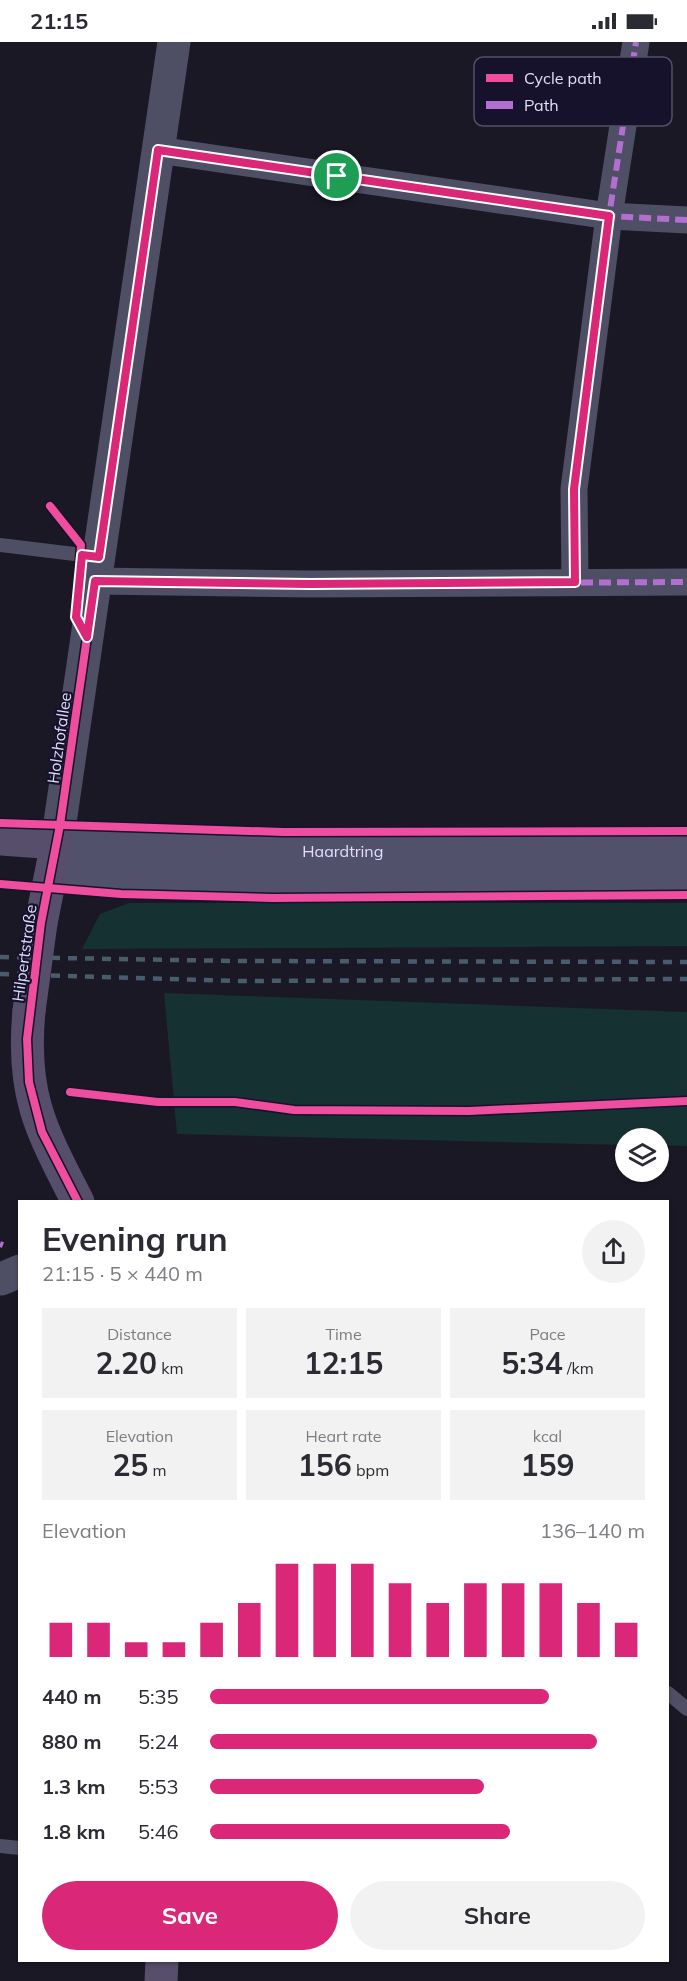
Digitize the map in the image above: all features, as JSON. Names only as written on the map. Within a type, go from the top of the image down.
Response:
[{"type":"main road","name":"Haardtring","points":[[0,840],[122,875],[253,878],[687,878]]},
{"type":"main road","name":"Haardtring","points":[[55,856],[306,851],[687,851]]},
{"type":"main road","name":"Hilpertstraße","points":[[55,856],[41,923],[29,1011],[27,1059],[34,1106],[42,1132],[77,1200]]},
{"type":"main road","points":[[161,1981],[162,1962]]},
{"type":"street","name":"Holzhofallee","points":[[55,856],[174,42]]},
{"type":"street","points":[[634,57],[636,42]]},
{"type":"street","points":[[575,582],[574,489],[609,216],[623,126]]},
{"type":"street","points":[[158,150],[609,216],[687,220]]},
{"type":"street","points":[[97,569],[310,584],[687,582]]},
{"type":"street","points":[[0,1279],[18,1272]]},
{"type":"street","points":[[0,1279],[18,1280]]},
{"type":"lane","points":[[0,545],[97,569]]},
{"type":"lane","points":[[669,1694],[687,1709]]},
{"type":"lane","points":[[0,1846],[18,1848]]},
{"type":"green space","points":[[129,903],[687,903],[687,946],[82,949],[100,914]]},
{"type":"green space","points":[[164,993],[687,1012],[687,1146],[669,1145],[669,1128],[615,1128],[615,1145],[177,1134]]},
{"type":"railway","points":[[0,957],[236,961],[687,962]]},
{"type":"railway","points":[[0,974],[237,981],[687,979]]},
{"type":"marked path","points":[[634,57],[636,42]]},
{"type":"marked path","points":[[575,582],[574,489],[609,216],[623,126]]},
{"type":"marked path","points":[[158,150],[609,216],[687,220]]},
{"type":"marked path","points":[[95,581],[310,584],[687,582]]},
{"type":"cycle path","points":[[50,506],[81,545],[76,617],[87,637],[60,825],[41,923],[27,1039],[29,1082],[42,1132],[77,1200]]},
{"type":"cycle path","points":[[0,823],[283,832],[687,831]]},
{"type":"cycle path","points":[[0,884],[121,894],[272,898],[687,895]]},
{"type":"cycle path","points":[[70,1092],[158,1102],[235,1102],[294,1110],[469,1111],[687,1101]]},
{"type":"route","points":[[158,150],[337,176],[609,216],[574,489],[575,582],[310,584],[95,581],[87,637],[76,617],[82,555],[99,557],[158,150]]}]
